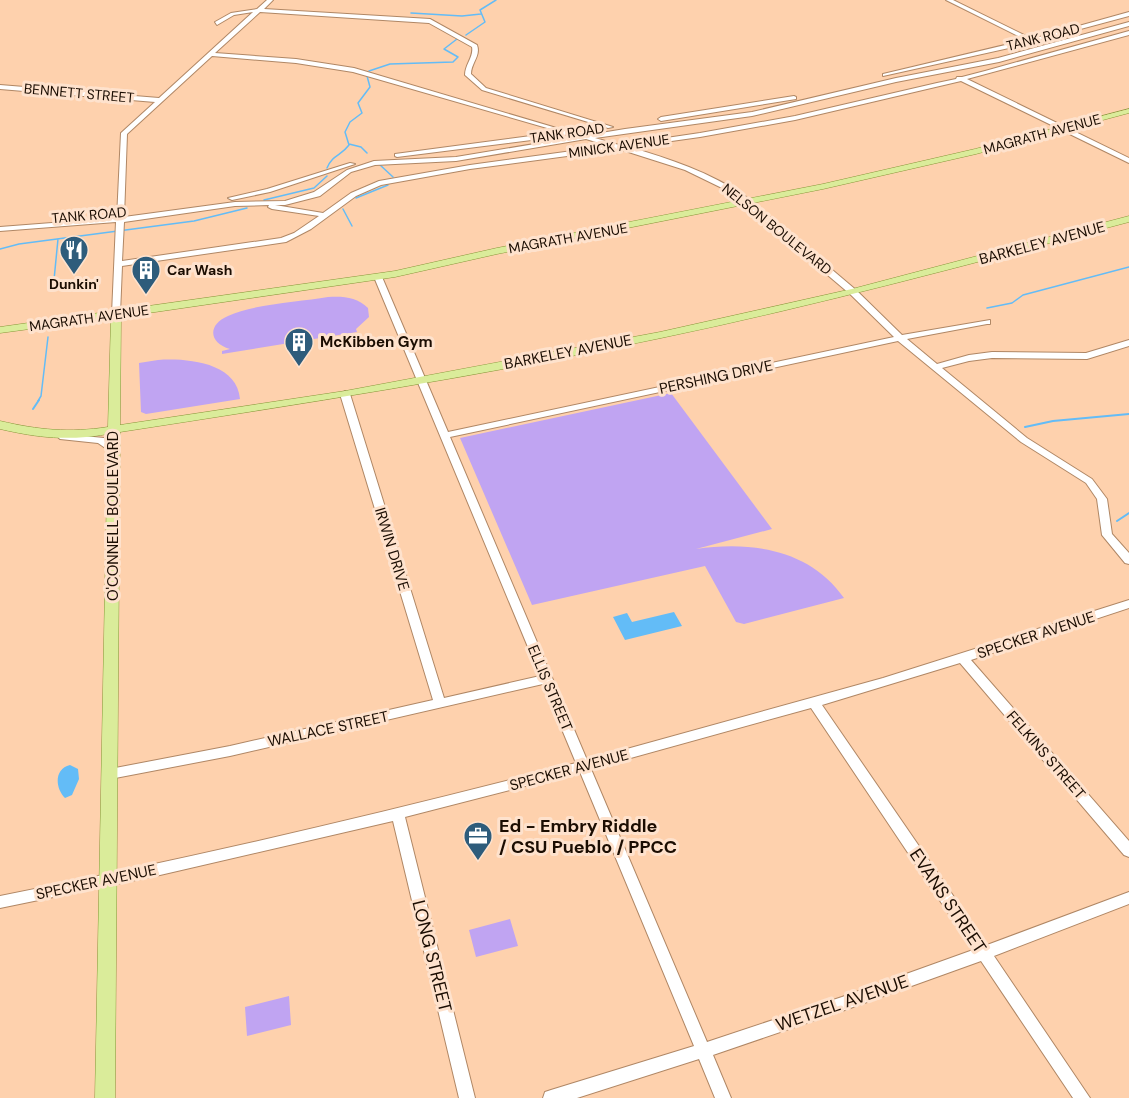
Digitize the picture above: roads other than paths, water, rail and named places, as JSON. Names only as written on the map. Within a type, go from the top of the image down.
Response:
[{"type":"main road","name":"MAGRATH AVENUE","points":[[0,330],[378,278],[436,267],[496,251],[749,204],[965,155],[1129,111]]},
{"type":"main road","name":"BARKELEY AVENUE","points":[[0,425],[48,434],[87,434],[422,380],[660,334],[854,292],[1129,219]]},
{"type":"main road","name":"O'CONNELL BOULEVARD","points":[[105,1098],[116,314]]},
{"type":"street","name":"O'CONNELL BOULEVARD","points":[[116,314],[122,137],[129,126],[270,0]]},
{"type":"street","points":[[949,0],[972,14],[1007,27],[1031,41],[1059,52]]},
{"type":"street","points":[[217,23],[232,14],[259,10],[405,18],[435,22],[475,46],[476,52],[468,73],[479,86],[491,92],[610,127]]},
{"type":"street","name":"TANK ROAD","points":[[0,222],[119,220],[268,191],[371,159],[572,133],[801,97],[1031,41],[1129,14]]},
{"type":"street","points":[[1116,18],[1129,23]]},
{"type":"street","points":[[0,229],[119,220],[235,204],[285,203],[317,194],[349,171],[374,163],[456,159],[585,137],[738,116],[999,60],[1129,23]]},
{"type":"street","name":"MINICK AVENUE","points":[[117,264],[272,243],[299,234],[351,194],[370,186],[615,146],[745,128],[962,79],[1129,33]]},
{"type":"street","name":"NELSON BOULEVARD","points":[[209,54],[296,61],[354,70],[615,146],[705,175],[725,185],[854,292],[900,338],[935,368],[1024,440],[1079,473],[1095,488],[1103,503],[1107,535],[1129,560]]},
{"type":"street","points":[[928,65],[962,79],[1129,161]]},
{"type":"street","name":"BENNETT STREET","points":[[0,87],[159,100]]},
{"type":"street","points":[[801,97],[824,111]]},
{"type":"street","points":[[479,145],[493,165]]},
{"type":"street","points":[[245,196],[256,203],[325,215]]},
{"type":"street","name":"ELLIS STREET","points":[[378,278],[723,1098]]},
{"type":"street","name":"PERSHING DRIVE","points":[[446,435],[900,338],[987,322]]},
{"type":"street","points":[[935,368],[969,358],[992,355],[1078,357],[1129,343]]},
{"type":"street","name":"IRWIN DRIVE","points":[[345,394],[440,704]]},
{"type":"street","points":[[48,434],[97,439],[104,441],[114,451]]},
{"type":"street","name":"SPECKER AVENUE","points":[[0,902],[237,852],[583,767],[814,703],[1129,604]]},
{"type":"street","name":"FELKINS STREET","points":[[963,658],[1129,851]]},
{"type":"street","name":"WALLACE STREET","points":[[110,774],[230,751],[546,680]]},
{"type":"street","name":"EVANS STREET","points":[[814,703],[1082,1098]]},
{"type":"street","name":"LONG STREET","points":[[398,814],[467,1098]]},
{"type":"street","name":"WETZEL AVENUE","points":[[551,1098],[704,1051],[983,953],[1129,898]]},
{"type":"water","points":[[674,612],[682,626],[625,640],[613,617],[627,613],[632,622]]},
{"type":"water","points":[[70,765],[78,769],[79,779],[72,795],[65,798],[59,789],[58,779],[61,770]]},
{"type":"waterway","points":[[466,35],[485,22],[480,10],[496,0]]},
{"type":"waterway","points":[[411,13],[462,16],[481,14]]},
{"type":"waterway","points":[[369,71],[390,64],[453,62],[458,57],[444,49],[457,39]]},
{"type":"waterway","points":[[327,168],[332,160],[349,145],[345,132],[350,122],[362,113],[358,103],[370,87],[367,76]]},
{"type":"waterway","points":[[349,144],[361,147],[367,153]]},
{"type":"waterway","points":[[379,164],[393,177]]},
{"type":"waterway","points":[[264,200],[314,188],[327,176]]},
{"type":"waterway","points":[[356,198],[388,185]]},
{"type":"waterway","points":[[0,249],[19,244],[194,221],[247,208]]},
{"type":"waterway","points":[[343,209],[352,226]]},
{"type":"waterway","points":[[53,290],[58,239]]},
{"type":"waterway","points":[[987,308],[1012,303],[1023,295],[1129,267]]},
{"type":"waterway","points":[[38,401],[41,396],[48,337]]},
{"type":"waterway","points":[[33,409],[39,400]]},
{"type":"waterway","points":[[1025,427],[1053,421],[1129,414]]},
{"type":"waterway","points":[[1117,521],[1129,513]]},
{"type":"place","name":"Dunkin'","points":[[74,276]]},
{"type":"place","name":"Car Wash","points":[[146,296]]},
{"type":"place","name":"McKibben Gym","points":[[299,368]]},
{"type":"place","name":"Ed - Embry Riddle / CSU Pueblo / PPCC","points":[[478,862]]}]
